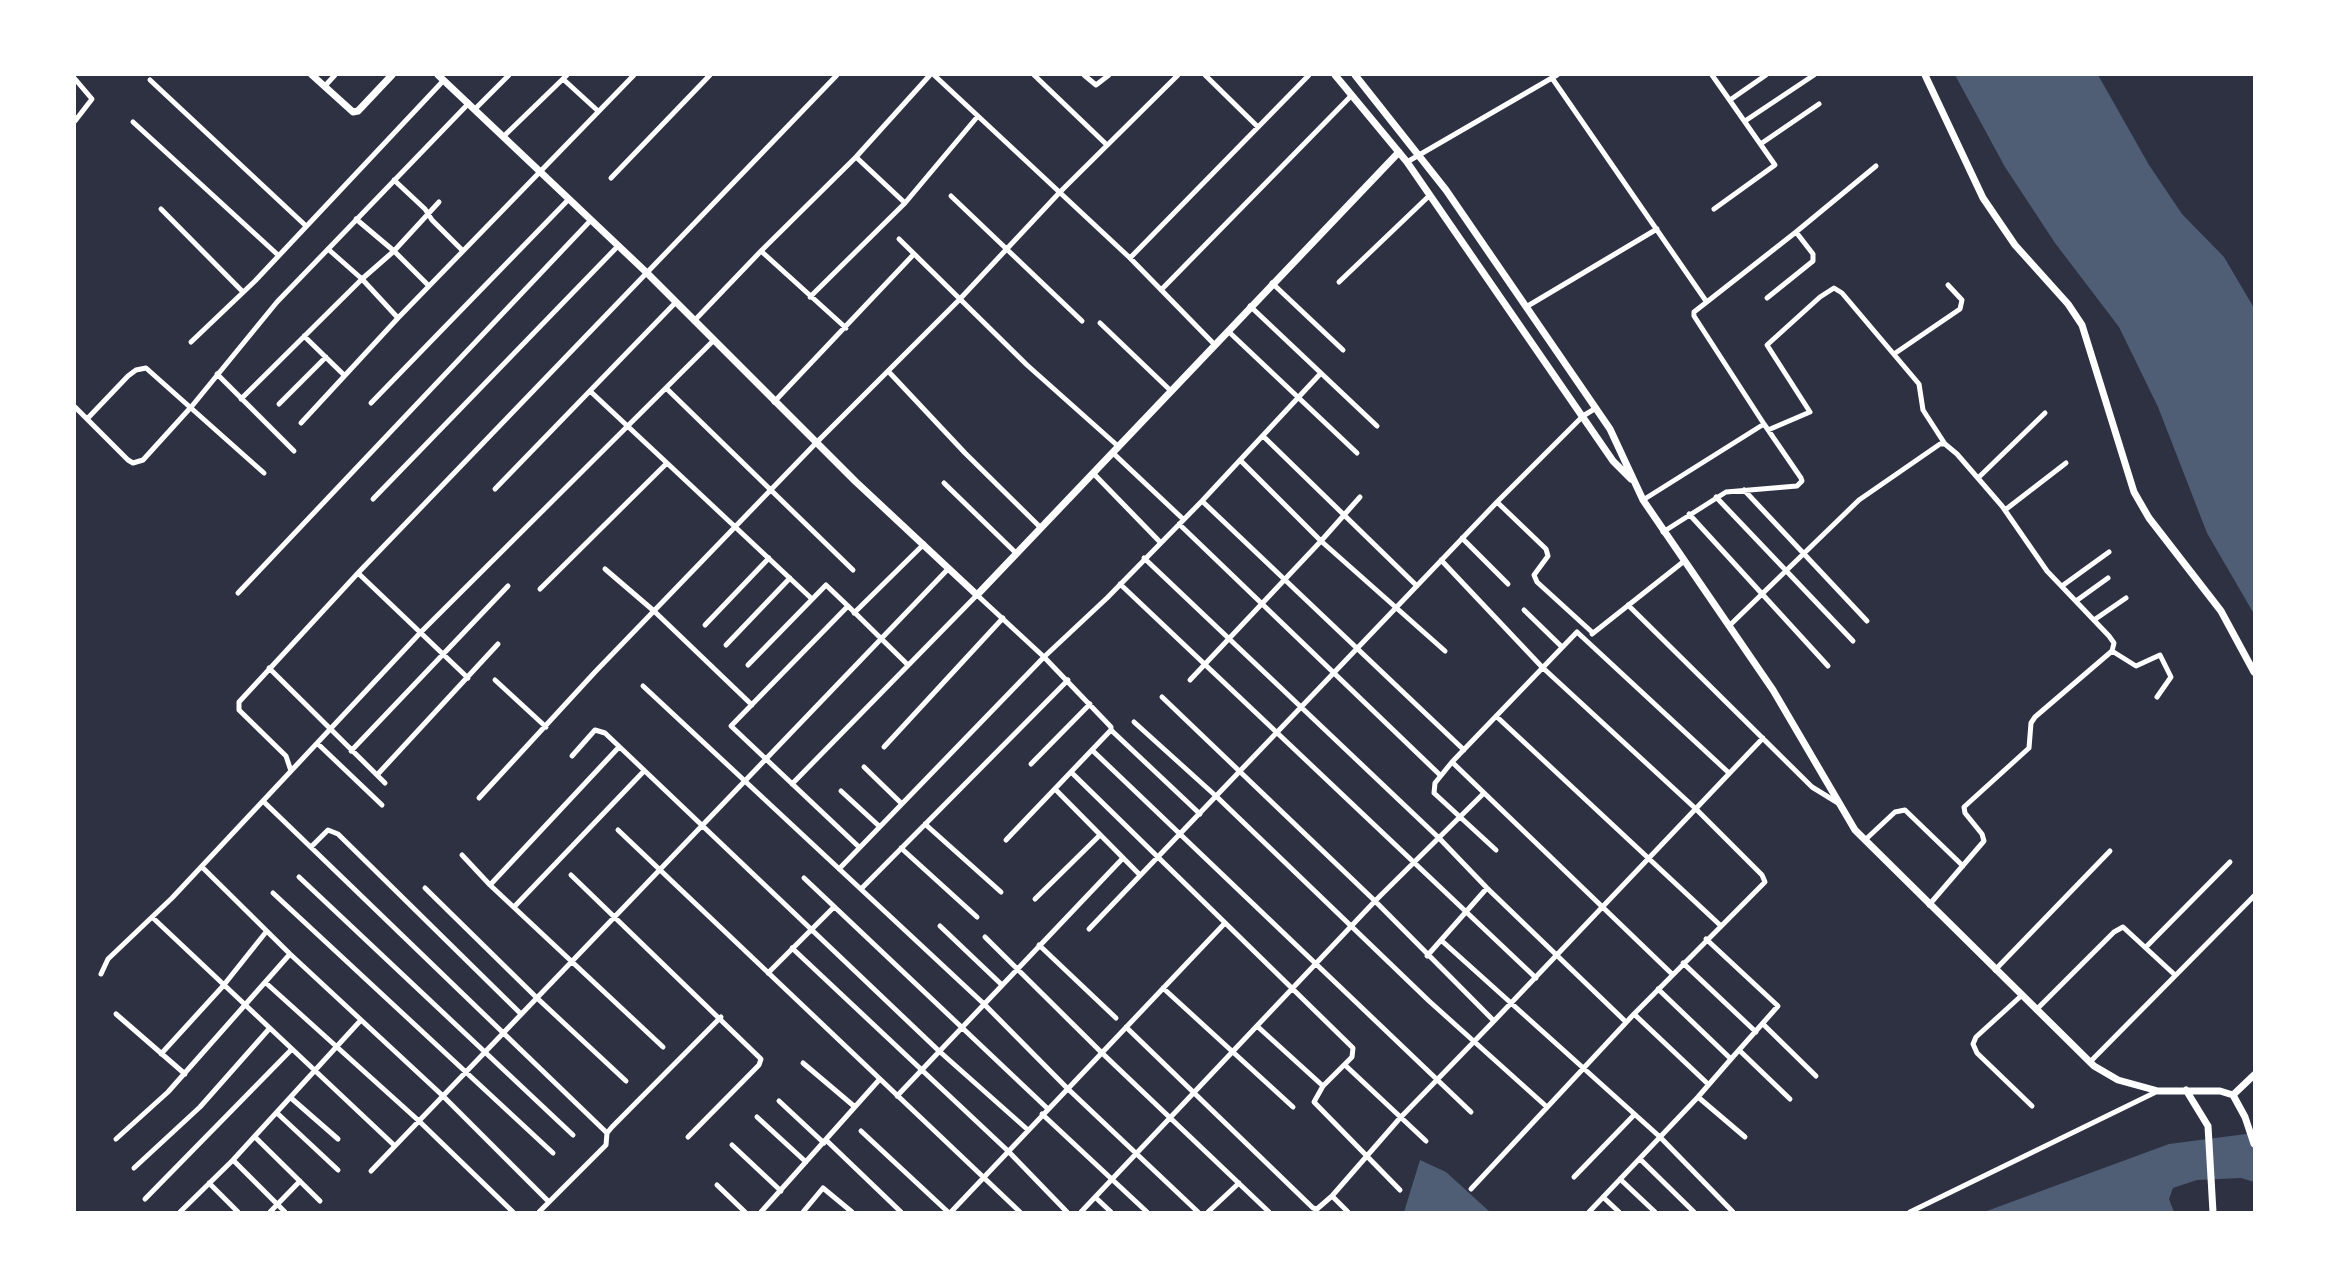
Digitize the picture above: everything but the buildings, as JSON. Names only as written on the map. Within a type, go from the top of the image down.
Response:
[{"type":"street","points":[[312,75],[353,112],[358,111],[392,75]]},
{"type":"street","points":[[324,87],[334,75]]},
{"type":"street","points":[[75,407],[128,460],[138,463],[192,406],[277,302],[356,219],[472,106],[509,75]]},
{"type":"street","points":[[301,423],[398,318],[634,75]]},
{"type":"street","points":[[611,178],[710,75]]},
{"type":"street","points":[[291,771],[286,756],[237,705],[358,573],[837,75]]},
{"type":"street","points":[[694,321],[761,251],[856,158],[932,75],[1130,258],[1214,344]]},
{"type":"street","points":[[1034,75],[1107,146]]},
{"type":"street","points":[[1084,75],[1095,86],[1109,75]]},
{"type":"street","points":[[479,798],[654,611],[816,443],[959,300],[1060,192],[1178,75]]},
{"type":"street","points":[[1204,75],[1258,127]]},
{"type":"street","points":[[1130,258],[1309,75]]},
{"type":"street","points":[[1335,75],[1407,162],[1613,461],[1633,481]]},
{"type":"street","points":[[1355,75],[1446,190],[1596,408],[1626,457],[1633,481],[1643,500],[1787,712],[1848,821],[1929,905],[2090,1062],[2118,1080],[2158,1091],[2220,1091],[2233,1095],[2245,1117],[2254,1144]]},
{"type":"street","points":[[1730,100],[1766,75]]},
{"type":"street","points":[[1745,120],[1814,75]]},
{"type":"street","points":[[1925,75],[1983,198],[2016,245],[2068,304],[2082,325],[2134,492],[2149,518],[2221,611],[2254,672]]},
{"type":"street","points":[[1407,162],[1554,76],[1706,301]]},
{"type":"street","points":[[1714,209],[1774,167],[1774,160],[1715,76]]},
{"type":"street","points":[[504,136],[565,77],[598,111]]},
{"type":"street","points":[[191,342],[243,292],[441,78],[646,272],[816,443],[1068,680],[1108,720],[1111,730],[1200,814]]},
{"type":"street","points":[[75,121],[92,99],[76,80]]},
{"type":"street","points":[[150,80],[305,225]]},
{"type":"street","points":[[1161,290],[1351,96]]},
{"type":"street","points":[[1762,143],[1819,104]]},
{"type":"street","points":[[810,297],[905,203],[978,116]]},
{"type":"street","points":[[133,122],[278,255]]},
{"type":"street","points":[[792,784],[1017,554],[1250,306],[1399,152]]},
{"type":"street","points":[[856,158],[905,203]]},
{"type":"street","points":[[1664,532],[1716,496],[1726,492],[1797,486],[1802,481],[1694,316],[1697,308],[1796,232],[1876,166]]},
{"type":"street","points":[[394,180],[463,251]]},
{"type":"street","points":[[1339,282],[1430,195]]},
{"type":"street","points":[[951,196],[1082,321]]},
{"type":"street","points":[[371,403],[569,199]]},
{"type":"street","points":[[241,399],[362,279],[394,251],[440,202]]},
{"type":"street","points":[[160,209],[243,292]]},
{"type":"street","points":[[356,219],[394,251],[429,286]]},
{"type":"street","points":[[238,594],[591,220]]},
{"type":"street","points":[[1526,307],[1657,229]]},
{"type":"street","points":[[1767,298],[1813,261],[1813,254],[1796,232]]},
{"type":"street","points":[[898,239],[959,300],[1119,447]]},
{"type":"street","points":[[373,499],[618,246]]},
{"type":"street","points":[[328,249],[362,279],[398,318]]},
{"type":"street","points":[[761,251],[846,328]]},
{"type":"street","points":[[774,402],[914,254]]},
{"type":"street","points":[[1272,283],[1344,350]]},
{"type":"street","points":[[1894,354],[1960,309],[1962,300],[1948,285]]},
{"type":"street","points":[[1768,430],[1810,412],[1767,345],[1834,288],[1842,293],[1922,389],[1920,399],[1923,410],[1946,444],[2005,510],[2040,562],[2114,643],[2112,651],[2035,717],[2031,723],[2029,748],[1964,807],[1965,813],[1982,834],[1984,841],[1929,905]]},
{"type":"street","points":[[495,489],[676,302]]},
{"type":"street","points":[[1250,306],[1377,426]]},
{"type":"street","points":[[1100,322],[1171,391]]},
{"type":"street","points":[[1227,331],[1357,453]]},
{"type":"street","points":[[304,336],[344,375]]},
{"type":"street","points":[[100,974],[108,959],[202,867],[421,632],[713,341]]},
{"type":"street","points":[[279,404],[326,357]]},
{"type":"street","points":[[87,420],[128,376],[141,368],[153,372],[264,473]]},
{"type":"street","points":[[888,371],[965,453],[1041,528]]},
{"type":"street","points":[[838,869],[1044,657],[1120,584],[1241,461],[1321,373]]},
{"type":"street","points":[[217,374],[294,451]]},
{"type":"street","points":[[666,388],[853,570]]},
{"type":"street","points":[[590,391],[812,599]]},
{"type":"street","points":[[1089,929],[1497,502],[1583,416],[1596,408]]},
{"type":"street","points":[[1978,478],[2045,413]]},
{"type":"street","points":[[1643,500],[1764,424]]},
{"type":"street","points":[[1264,437],[1417,586]]},
{"type":"street","points":[[1729,626],[1859,500],[1932,449],[1946,444]]},
{"type":"street","points":[[1113,453],[1261,603],[1440,775]]},
{"type":"street","points":[[1241,461],[1321,542],[1445,651]]},
{"type":"street","points":[[540,589],[667,462]]},
{"type":"street","points":[[2005,510],[2066,463]]},
{"type":"street","points":[[1093,473],[1160,542]]},
{"type":"street","points":[[945,483],[1017,554]]},
{"type":"street","points":[[1744,490],[1867,621]]},
{"type":"street","points":[[1190,680],[1321,542],[1360,496]]},
{"type":"street","points":[[1716,496],[1853,641]]},
{"type":"street","points":[[1202,501],[1464,750]]},
{"type":"street","points":[[1497,502],[1546,549],[1548,556],[1534,575],[1537,582],[1593,633]]},
{"type":"street","points":[[1689,514],[1828,666]]},
{"type":"street","points":[[1462,538],[1508,584]]},
{"type":"street","points":[[854,613],[924,544]]},
{"type":"street","points":[[2062,586],[2109,552]]},
{"type":"street","points":[[705,626],[769,558]]},
{"type":"street","points":[[1144,558],[1439,838],[1487,888],[1626,1022]]},
{"type":"street","points":[[1441,560],[1542,667],[1696,809],[1765,879],[1763,886],[1720,925],[1658,988],[1471,1189]]},
{"type":"street","points":[[1586,638],[1683,562]]},
{"type":"street","points":[[371,1171],[949,568]]},
{"type":"street","points":[[605,569],[654,611],[752,705]]},
{"type":"street","points":[[358,573],[468,678]]},
{"type":"street","points":[[726,645],[790,578]]},
{"type":"street","points":[[2076,601],[2108,578]]},
{"type":"street","points":[[1120,584],[1536,978]]},
{"type":"street","points":[[351,750],[444,656],[508,586]]},
{"type":"street","points":[[748,665],[812,599],[829,586],[908,664]]},
{"type":"street","points":[[2094,620],[2126,598]]},
{"type":"street","points":[[1628,605],[1812,787],[1838,803]]},
{"type":"street","points":[[848,606],[731,726],[859,847]]},
{"type":"street","points":[[1524,610],[1562,647]]},
{"type":"street","points":[[884,747],[1003,618]]},
{"type":"street","points":[[1496,850],[1460,819],[1434,793],[1432,788],[1452,762],[1577,632],[1729,773]]},
{"type":"street","points":[[377,775],[498,644]]},
{"type":"street","points":[[2112,651],[2136,666],[2160,655],[2171,677],[2157,697]]},
{"type":"street","points":[[269,668],[385,783]]},
{"type":"street","points":[[495,680],[546,727]]},
{"type":"street","points":[[861,889],[1068,680]]},
{"type":"street","points":[[643,686],[983,1003],[1067,1088],[1198,1212]]},
{"type":"street","points":[[1162,697],[1241,770],[1494,1021]]},
{"type":"street","points":[[1031,764],[1090,704]]},
{"type":"street","points":[[1496,716],[1720,925]]},
{"type":"street","points":[[1134,722],[1217,797],[1474,1043],[1547,1107]]},
{"type":"street","points":[[572,756],[595,730],[605,733],[939,1051],[1028,1130]]},
{"type":"street","points":[[1006,840],[1111,730]]},
{"type":"street","points":[[1126,1027],[1313,1208],[1321,1208],[1400,1118],[1763,738]]},
{"type":"street","points":[[318,744],[382,805]]},
{"type":"street","points":[[490,885],[619,747]]},
{"type":"street","points":[[1092,750],[1471,1112]]},
{"type":"street","points":[[1452,762],[1672,974]]},
{"type":"street","points":[[864,767],[901,803]]},
{"type":"street","points":[[514,907],[644,771]]},
{"type":"street","points":[[1071,772],[1353,1048],[1355,1052],[1345,1065],[1314,1098],[1316,1106],[1400,1190]]},
{"type":"street","points":[[1054,789],[1140,875]]},
{"type":"street","points":[[841,791],[879,826]]},
{"type":"street","points":[[1081,1212],[1353,927],[1375,901],[1483,794]]},
{"type":"street","points":[[264,802],[607,1133]]},
{"type":"street","points":[[1865,840],[1895,812],[1905,810],[1963,866]]},
{"type":"street","points":[[925,824],[1001,892]]},
{"type":"street","points":[[310,847],[328,830],[338,834],[521,1014]]},
{"type":"street","points":[[618,830],[1020,1212]]},
{"type":"street","points":[[1035,899],[1100,835]]},
{"type":"street","points":[[901,848],[976,917]]},
{"type":"street","points":[[1995,970],[2110,851]]},
{"type":"street","points":[[462,855],[490,885],[663,1047]]},
{"type":"street","points":[[897,1096],[960,1027],[1123,858]]},
{"type":"street","points":[[2146,947],[2230,862]]},
{"type":"street","points":[[202,867],[266,932],[443,1096],[549,1202]]},
{"type":"street","points":[[571,875],[759,1054],[761,1062],[688,1137]]},
{"type":"street","points":[[299,878],[573,1135]]},
{"type":"street","points":[[804,878],[1047,1109]]},
{"type":"street","points":[[425,888],[626,1081]]},
{"type":"street","points":[[1427,956],[1487,888]]},
{"type":"street","points":[[273,893],[553,1154]]},
{"type":"street","points":[[2090,1062],[2254,896]]},
{"type":"street","points":[[768,973],[834,907]]},
{"type":"street","points":[[152,917],[222,986],[395,1146]]},
{"type":"street","points":[[861,1131],[950,1212],[1225,924]]},
{"type":"street","points":[[940,926],[1002,985]]},
{"type":"street","points":[[2036,1010],[2119,928],[2127,930],[2175,975]]},
{"type":"street","points":[[161,1054],[222,986],[266,932]]},
{"type":"street","points":[[985,937],[1101,1053],[1269,1212]]},
{"type":"street","points":[[1589,1212],[1698,1097],[1777,1008],[1776,1004],[1706,939]]},
{"type":"street","points":[[1442,940],[1659,1137],[1733,1212]]},
{"type":"street","points":[[1039,945],[1116,1018]]},
{"type":"street","points":[[792,948],[1008,1151],[1067,1212]]},
{"type":"street","points":[[116,1139],[184,1074],[246,1007],[290,954]]},
{"type":"street","points":[[1683,963],[1756,1032]]},
{"type":"street","points":[[266,983],[419,1121],[513,1212]]},
{"type":"street","points":[[1163,988],[1293,1107]]},
{"type":"street","points":[[1658,988],[1731,1059]]},
{"type":"street","points":[[2021,996],[1976,1037],[1973,1044],[1977,1053],[2032,1106]]},
{"type":"street","points":[[116,1014],[184,1074]]},
{"type":"street","points":[[1634,1014],[1708,1084]]},
{"type":"street","points":[[539,1212],[606,1145],[607,1133],[721,1017]]},
{"type":"street","points":[[180,1212],[255,1137],[361,1020]]},
{"type":"street","points":[[1763,1024],[1816,1076]]},
{"type":"street","points":[[1257,1026],[1323,1086]]},
{"type":"street","points":[[134,1167],[200,1107],[269,1029]]},
{"type":"street","points":[[145,1199],[291,1050]]},
{"type":"street","points":[[1739,1050],[1790,1099]]},
{"type":"street","points":[[803,1063],[855,1107]]},
{"type":"street","points":[[1345,1065],[1426,1141]]},
{"type":"street","points":[[2233,1095],[2254,1075]]},
{"type":"street","points":[[761,1212],[879,1080]]},
{"type":"street","points":[[2186,1090],[2208,1126],[2213,1211]]},
{"type":"street","points":[[1910,1212],[2158,1091]]},
{"type":"street","points":[[1698,1097],[1745,1137]]},
{"type":"street","points":[[291,1098],[338,1139]]},
{"type":"street","points":[[779,1101],[901,1212]]},
{"type":"street","points":[[277,1113],[338,1170]]},
{"type":"street","points":[[1042,1114],[1147,1212]]},
{"type":"street","points":[[1574,1178],[1634,1115]]},
{"type":"street","points":[[757,1117],[806,1162]]},
{"type":"street","points":[[255,1137],[320,1201]]},
{"type":"street","points":[[732,1145],[781,1191]]},
{"type":"street","points":[[1640,1159],[1694,1212]]},
{"type":"street","points":[[233,1160],[285,1212]]},
{"type":"street","points":[[1620,1179],[1655,1212]]},
{"type":"street","points":[[270,1212],[300,1181]]},
{"type":"street","points":[[209,1183],[238,1212]]},
{"type":"street","points":[[1208,1212],[1239,1183]]},
{"type":"street","points":[[717,1185],[745,1212]]},
{"type":"street","points":[[803,1212],[824,1188],[852,1212]]},
{"type":"street","points":[[1332,1196],[1348,1212]]},
{"type":"street","points":[[1095,1197],[1111,1212]]},
{"type":"street","points":[[1603,1197],[1619,1212]]},
{"type":"water","points":[[1955,75],[2098,75],[2149,165],[2182,214],[2224,257],[2254,308],[2254,614],[2207,533],[2158,407],[2119,327],[2055,243],[2005,167]]},
{"type":"water","points":[[2254,1133],[2254,1182],[2241,1178],[2197,1180],[2173,1188],[2169,1199],[2174,1212],[1984,1212],[2169,1144]]},
{"type":"water","points":[[1420,1160],[1446,1172],[1490,1212],[1404,1212]]}]
